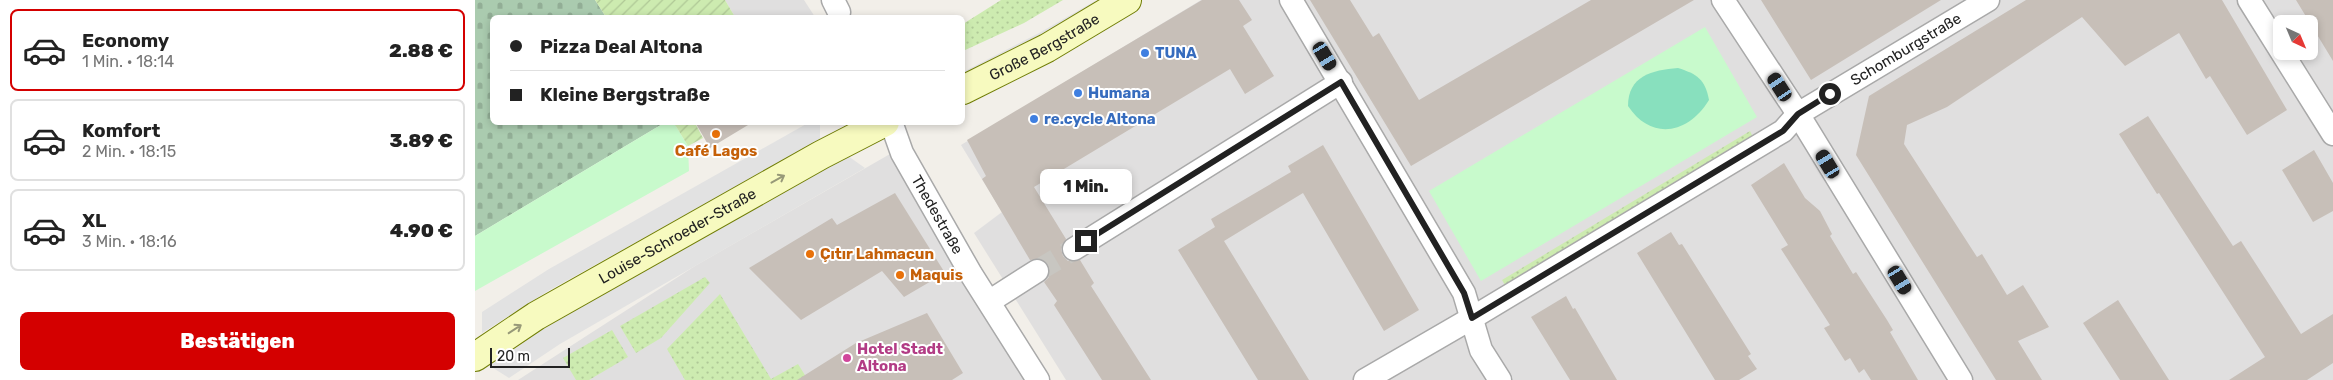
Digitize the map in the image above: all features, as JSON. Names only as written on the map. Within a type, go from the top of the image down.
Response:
[{"type":"street","name":"Große Bergstraße","points":[[965,89],[1047,48],[1127,0]]},
{"type":"street","points":[[1291,0],[1464,293],[1481,350],[1500,380]]},
{"type":"street","points":[[1723,0],[1798,114],[1961,380]]},
{"type":"street","name":"Schomburgstraße","points":[[1365,380],[1783,131],[1798,114],[1989,0]]},
{"type":"street","points":[[2249,0],[2333,134]]},
{"type":"street","points":[[1074,249],[1341,82]]},
{"type":"street","name":"Louise-Schroeder-Straße","points":[[475,357],[544,311],[821,155],[879,125]]},
{"type":"street","name":"Thedestraße","points":[[892,125],[896,140],[905,158],[971,274],[1038,380]]},
{"type":"street","points":[[989,301],[1037,272]]},
{"type":"shaded area","points":[[725,0],[804,0],[814,15],[734,15]]},
{"type":"shaded area","points":[[1201,0],[2333,0],[2333,380],[1066,380],[974,233],[1002,212],[961,145]]},
{"type":"shaded area","points":[[1095,1],[1101,8],[965,80],[965,71],[1039,33]]},
{"type":"shaded area","points":[[804,125],[820,125],[820,140],[548,291],[482,333],[482,312],[549,269]]},
{"type":"shaded area","points":[[890,154],[1025,380],[518,380],[695,266]]},
{"type":"shaded area","points":[[848,156],[865,168],[560,344],[509,378],[490,366],[546,327]]},
{"type":"green space","points":[[475,0],[595,0],[605,15],[490,15],[490,125],[661,125],[475,236]]},
{"type":"green space","points":[[595,0],[725,0],[734,15],[605,15]]},
{"type":"green space","points":[[1001,0],[1063,0],[1024,23],[965,50],[965,23]]},
{"type":"green space","points":[[1705,27],[1757,117],[1481,281],[1429,191]]},
{"type":"green space","points":[[1678,68],[1699,78],[1705,87],[1709,100],[1701,111],[1681,126],[1659,129],[1648,125],[1628,106],[1632,88],[1643,76]]},
{"type":"green space","points":[[661,125],[675,125],[688,146],[689,171],[475,291],[475,236]]},
{"type":"green space","points":[[675,125],[696,125],[703,138],[688,146]]},
{"type":"green space","points":[[1750,131],[1756,143],[1509,292],[1502,280]]},
{"type":"green space","points":[[705,277],[710,283],[661,338],[636,353],[620,326]]},
{"type":"green space","points":[[720,294],[771,379],[798,364],[808,380],[685,380],[667,349]]},
{"type":"green space","points":[[612,330],[628,357],[589,380],[576,380],[563,358]]},
{"type":"building","points":[[1202,0],[1239,0],[1252,20],[1243,26],[1274,76],[1245,94],[1230,69],[1034,187],[1066,239],[1061,249],[1063,256],[1068,261],[1080,260],[1094,283],[1091,286],[1151,380],[1102,380],[1054,305],[1057,301],[1044,282],[1049,277],[1048,264],[1043,259],[1030,260],[982,179],[986,176],[967,140]]},
{"type":"building","points":[[1310,0],[1350,0],[1373,37],[1379,33],[1419,100],[1591,0],[1694,0],[1411,166]]},
{"type":"building","points":[[1761,0],[1941,0],[1811,80]]},
{"type":"building","points":[[2026,0],[2222,0],[2287,110],[2247,135],[2210,76],[2206,79],[2179,33],[2125,66],[2082,17],[1947,107],[1907,125],[1904,144],[1977,257],[1982,254],[2007,295],[2023,285],[2049,327],[2018,341],[2042,380],[1996,380],[1856,155],[1869,96]]},
{"type":"building","points":[[2296,0],[2333,0],[2333,61],[2318,36],[2318,15],[2305,15]]},
{"type":"building","points":[[2148,116],[2233,246],[2241,241],[2301,334],[2333,314],[2333,363],[2307,380],[2229,380],[2265,357],[2119,134]]},
{"type":"building","points":[[697,125],[748,125],[710,148]]},
{"type":"building","points":[[1323,145],[1419,310],[1384,331],[1303,193],[1224,241],[1309,380],[1258,380],[1178,250],[1215,227],[1211,219],[1291,172],[1288,166]]},
{"type":"building","points":[[2314,150],[2333,183],[2333,211],[2313,222],[2282,170]]},
{"type":"building","points":[[1784,163],[1805,198],[1820,211],[1832,234],[1830,236],[1853,274],[1856,272],[1887,320],[1893,330],[1890,332],[1918,380],[1871,380],[1864,369],[1859,373],[1850,358],[1845,361],[1824,328],[1830,325],[1781,249],[1788,245],[1751,185]]},
{"type":"building","points":[[895,193],[945,273],[904,297],[882,271],[801,320],[749,268],[832,218],[837,225]]},
{"type":"building","points":[[1671,232],[1679,245],[1682,244],[1751,354],[1748,356],[1757,369],[1739,380],[1715,380],[1637,253]]},
{"type":"building","points":[[1566,296],[1617,380],[1570,380],[1531,317]]},
{"type":"building","points":[[2118,300],[2169,380],[2120,380],[2083,323]]},
{"type":"building","points":[[927,313],[963,373],[952,380],[797,380],[856,343]]},
{"type":"tunnel","points":[[1037,271],[1074,249]]},
{"type":"place","name":"TUNA","points":[[1145,53]]},
{"type":"place","name":"Humana","points":[[1078,93]]},
{"type":"place","name":"re.cycle Altona","points":[[1034,119]]},
{"type":"place","name":"Café Lagos","points":[[716,134]]},
{"type":"place","name":"Çıtır Lahmacun","points":[[810,254]]},
{"type":"place","name":"Maquis","points":[[900,275]]},
{"type":"place","name":"Hotel Stadt Altona","points":[[847,358]]},
{"type":"route","points":[[1086,241],[1341,82],[1464,293],[1472,318],[1783,131],[1798,114],[1830,94]]}]
